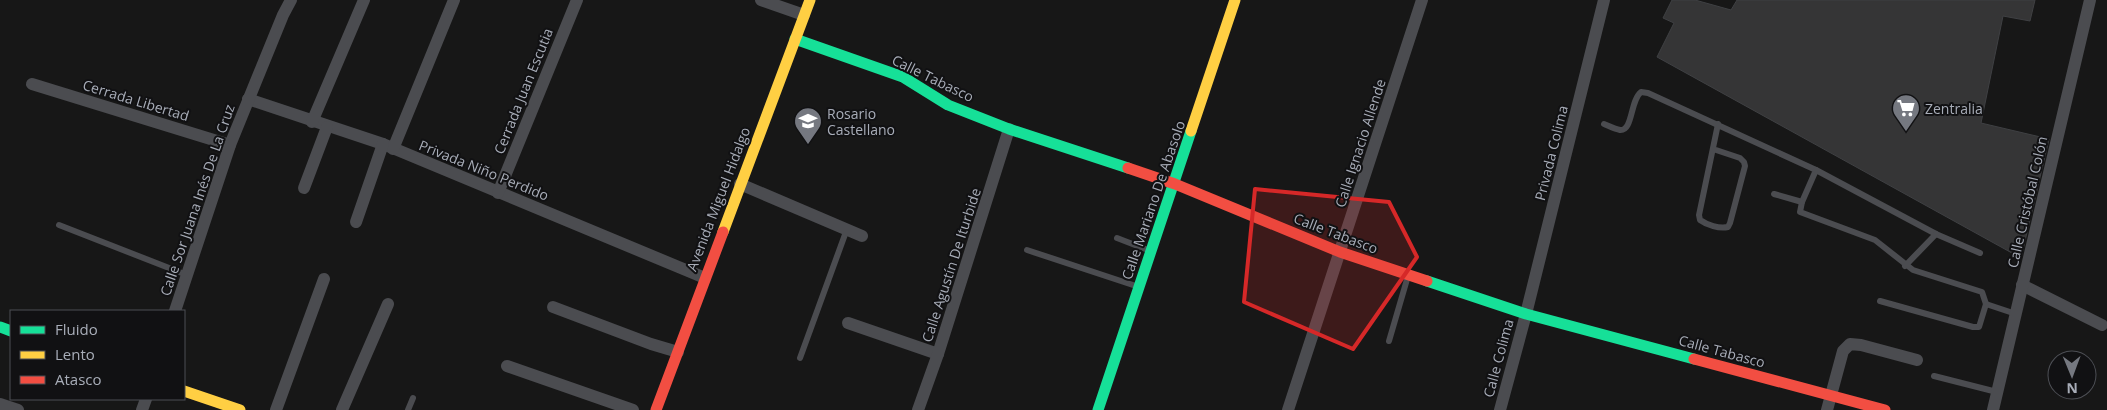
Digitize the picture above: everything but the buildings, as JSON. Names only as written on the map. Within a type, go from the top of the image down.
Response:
[{"type":"street","name":"Calle Sor Juana Inés De La Cruz","points":[[175,310],[230,145],[283,15],[291,0]]},
{"type":"street","points":[[312,122],[364,0]]},
{"type":"street","points":[[356,222],[454,0]]},
{"type":"street","name":"Cerrada Juan Escutia","points":[[498,193],[577,0]]},
{"type":"street","points":[[761,0],[804,15]]},
{"type":"street","name":"Avenida Miguel Hidalgo","points":[[656,410],[810,0]]},
{"type":"street","name":"Calle Mariano De Abasolo","points":[[1098,410],[1235,0]]},
{"type":"street","name":"Calle Ignacio Allende","points":[[1288,410],[1422,0]]},
{"type":"street","name":"Privada Colima","points":[[1526,314],[1604,0]]},
{"type":"street","name":"Calle Cristóbal Colón","points":[[1993,410],[2090,0]]},
{"type":"street","name":"Calle Tabasco","points":[[795,39],[903,77],[948,105],[1009,129],[1175,184],[1340,252],[1526,314],[1885,410]]},
{"type":"street","name":"Cerrada Libertad","points":[[32,84],[230,145]]},
{"type":"street","name":"Privada Niño Perdido","points":[[248,99],[388,147],[705,278]]},
{"type":"street","points":[[304,188],[327,127]]},
{"type":"street","name":"Calle Agustín De Iturbide","points":[[918,410],[938,354],[1009,129]]},
{"type":"street","points":[[740,184],[862,236]]},
{"type":"street","points":[[276,410],[324,279]]},
{"type":"street","points":[[2022,285],[2102,325]]},
{"type":"street","points":[[342,410],[388,304]]},
{"type":"street","points":[[553,307],[651,344],[678,352]]},
{"type":"street","name":"Calle Colima","points":[[1500,410],[1526,314]]},
{"type":"street","points":[[848,323],[938,354]]},
{"type":"street","points":[[1827,410],[1842,351],[1850,344],[1861,345],[1917,360]]},
{"type":"street","points":[[507,366],[633,410]]},
{"type":"street","points":[[185,391],[240,410]]},
{"type":"street","points":[[0,404],[18,410]]},
{"type":"lane","points":[[1604,124],[1620,130],[1625,129],[1629,124],[1635,97],[1641,92],[1648,93],[1816,170],[1936,234],[1980,253]]},
{"type":"lane","points":[[1713,149],[1740,158],[1745,166],[1730,223],[1728,227],[1722,228],[1704,224],[1700,220],[1699,215],[1718,124]]},
{"type":"lane","points":[[1816,170],[1802,202],[1800,212],[1875,240],[1905,266],[1982,292],[1986,304],[1979,327],[1880,301]]},
{"type":"lane","points":[[1774,194],[1802,202]]},
{"type":"lane","points":[[59,225],[187,275]]},
{"type":"lane","points":[[800,358],[847,229]]},
{"type":"lane","points":[[1905,266],[1936,234]]},
{"type":"lane","points":[[1117,238],[1152,252]]},
{"type":"lane","points":[[1027,250],[1140,287]]},
{"type":"lane","points":[[1389,341],[1409,275]]},
{"type":"lane","points":[[1986,304],[2016,314]]},
{"type":"lane","points":[[1934,376],[1997,392]]},
{"type":"lane","points":[[408,410],[413,398]]},
{"type":"highlighted area","points":[[1255,189],[1389,202],[1417,257],[1353,349],[1244,302]]},
{"type":"traffic: fast","points":[[795,39],[903,77],[948,105],[1009,129],[1128,168]]},
{"type":"traffic: fast","points":[[1098,410],[1191,131]]},
{"type":"traffic: fast","points":[[1427,281],[1526,314],[1694,359]]},
{"type":"traffic: fast","points":[[0,327],[10,331]]},
{"type":"traffic: slow","points":[[723,232],[810,0]]},
{"type":"traffic: slow","points":[[1191,131],[1235,0]]},
{"type":"traffic: slow","points":[[185,391],[240,410]]},
{"type":"traffic: jam","points":[[1128,168],[1175,184],[1340,252],[1427,281]]},
{"type":"traffic: jam","points":[[656,410],[723,232]]},
{"type":"traffic: jam","points":[[1694,359],[1885,410]]},
{"type":"place","name":"Zentralia","points":[[1906,132]]},
{"type":"place","name":"Rosario Castellano","points":[[808,145]]}]
